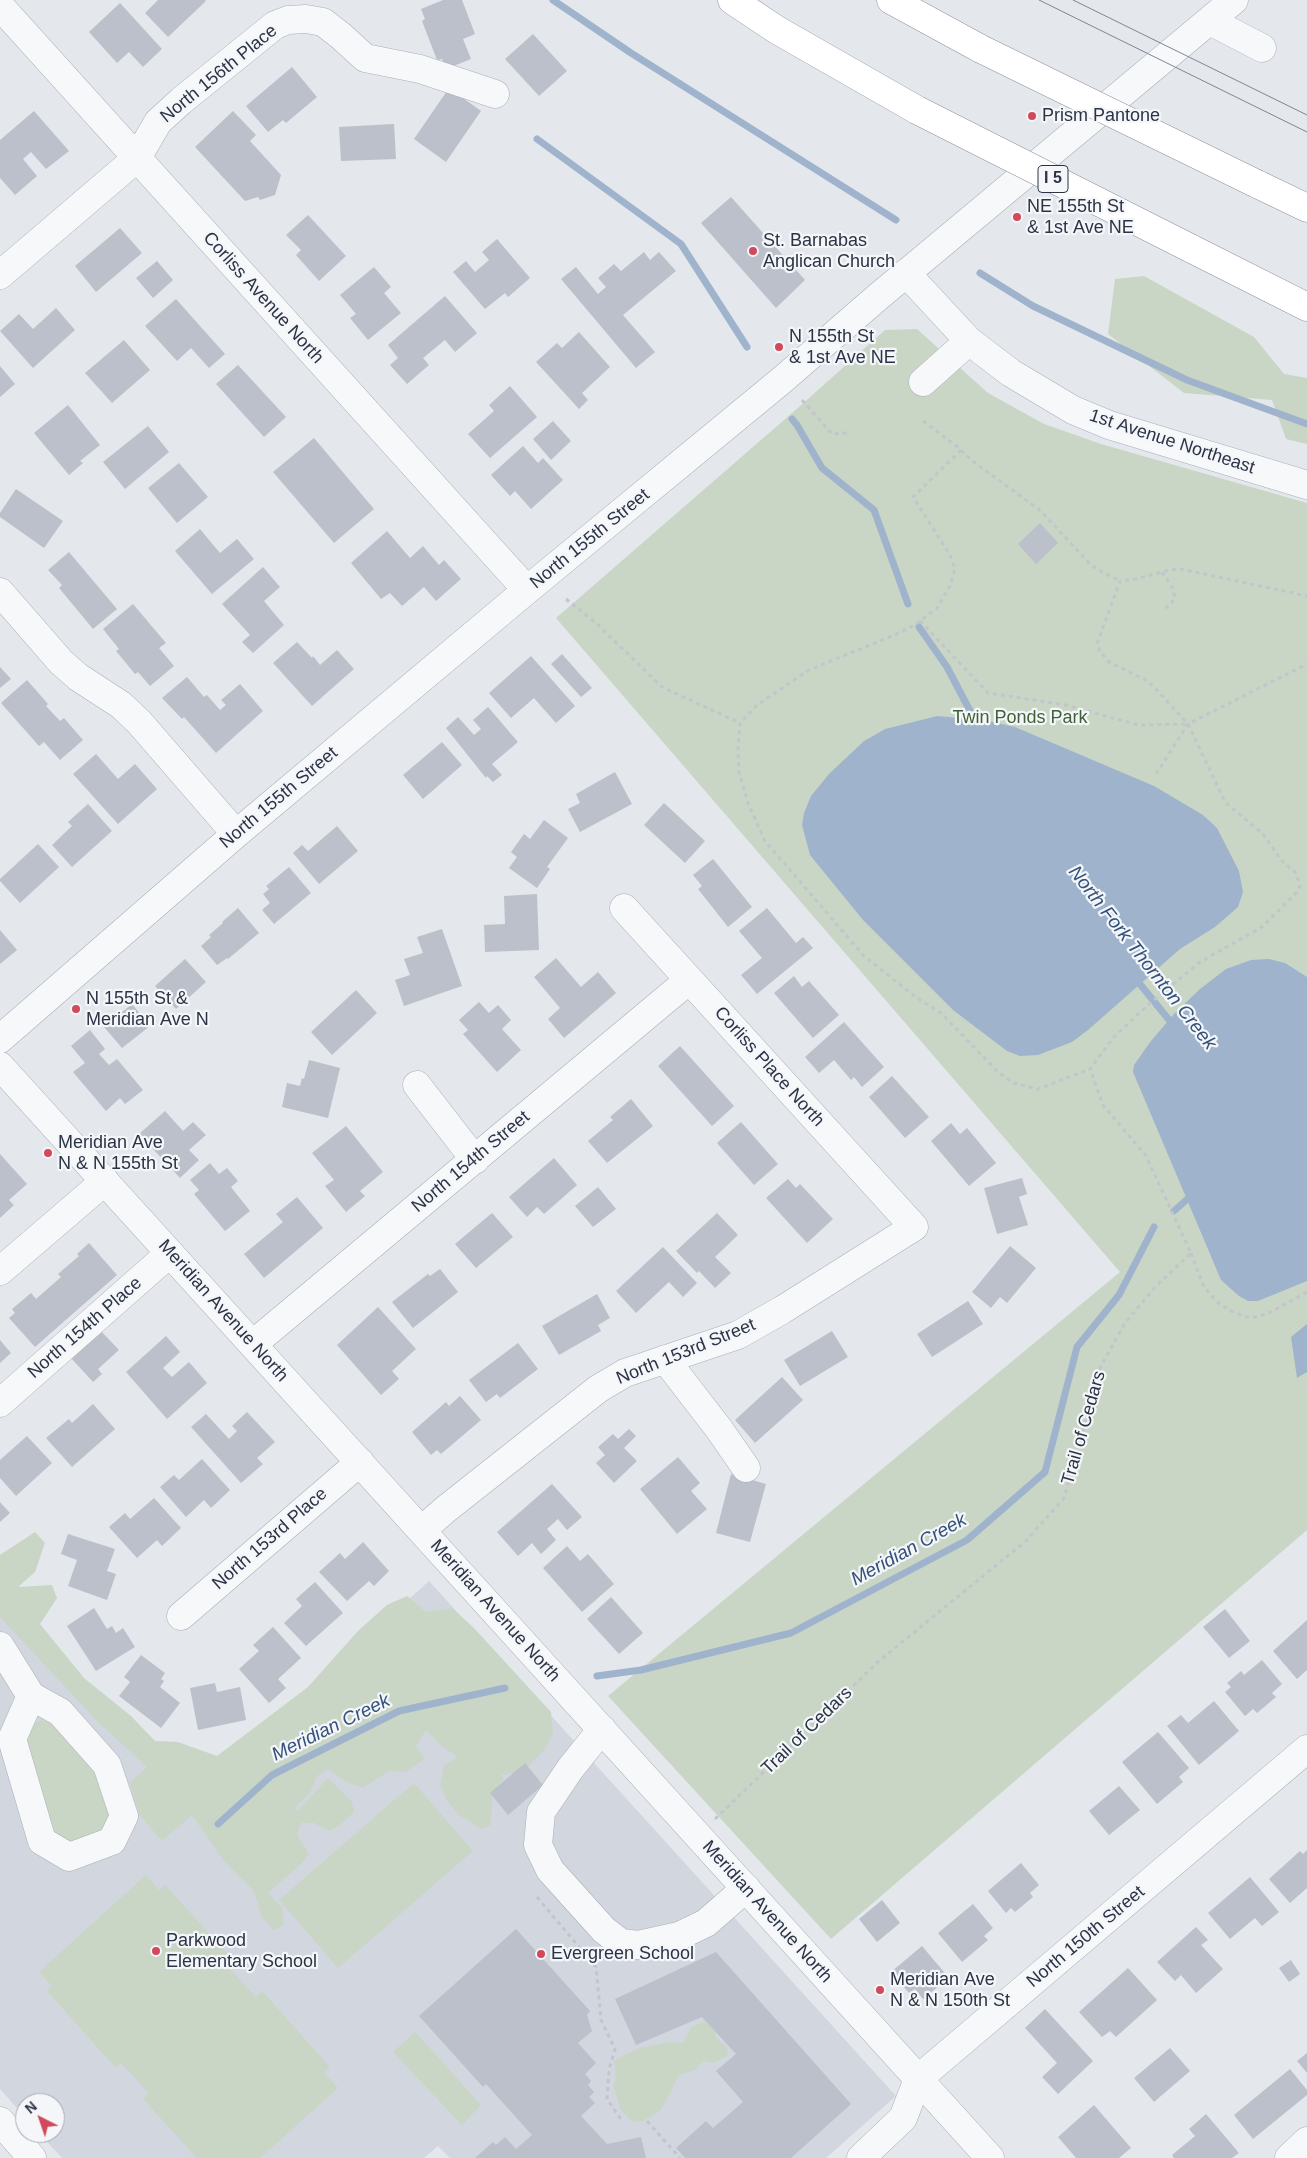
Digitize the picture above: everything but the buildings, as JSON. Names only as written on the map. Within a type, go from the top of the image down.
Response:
[{"type":"highway","name":"I 5","points":[[732,0],[777,30],[917,110],[1307,307]]},
{"type":"highway","points":[[890,0],[981,49],[1307,208]]},
{"type":"street","name":"North 155th Street","points":[[0,1039],[236,834],[527,590],[782,380],[906,273],[1234,0]]},
{"type":"street","name":"Corliss Avenue North","points":[[0,6],[527,590]]},
{"type":"street","name":"North 156th Place","points":[[0,275],[137,158],[158,122],[181,101],[275,25],[288,20],[306,19],[323,22],[342,36],[365,58],[420,69],[495,94]]},
{"type":"street","points":[[1210,20],[1262,48]]},
{"type":"street","name":"1st Avenue Northeast","points":[[906,273],[969,341],[1011,372],[1073,410],[1109,425],[1307,485]]},
{"type":"street","points":[[923,382],[969,341]]},
{"type":"street","points":[[0,592],[61,662],[78,677],[121,705],[139,722],[236,834]]},
{"type":"street","name":"Corliss Place North","points":[[624,908],[914,1227]]},
{"type":"street","name":"North 154th Street","points":[[253,1344],[476,1160],[689,980]]},
{"type":"street","name":"Meridian Avenue North","points":[[0,1066],[990,2158]]},
{"type":"street","points":[[416,1085],[476,1160]]},
{"type":"street","points":[[0,1271],[105,1181]]},
{"type":"street","name":"North 153rd Street","points":[[422,1530],[598,1389],[625,1373],[738,1335],[782,1310],[914,1227]]},
{"type":"street","name":"North 154th Place","points":[[0,1403],[170,1253]]},
{"type":"street","points":[[665,1359],[719,1429],[746,1468]]},
{"type":"street","name":"North 153rd Place","points":[[181,1616],[360,1462]]},
{"type":"street","points":[[0,1646],[31,1696],[60,1712],[107,1765],[124,1816],[112,1842],[69,1857],[42,1841],[12,1739],[31,1696]]},
{"type":"street","points":[[602,1729],[570,1769],[541,1812],[538,1845],[550,1870],[604,1930],[621,1944],[638,1945],[679,1936],[706,1923],[746,1888]]},
{"type":"street","name":"North 150th Street","points":[[860,2158],[903,2118],[918,2079],[1307,1749]]},
{"type":"street","points":[[0,2121],[32,2158]]},
{"type":"street","points":[[1289,2158],[1307,2142]]},
{"type":"path","points":[[802,400],[832,434],[848,433]]},
{"type":"path","points":[[923,421],[974,462],[1041,511],[1088,562],[1098,570],[1120,581],[1136,580],[1162,572],[1181,569],[1307,596]]},
{"type":"path","points":[[961,450],[913,496],[950,555],[955,568],[950,586],[937,608],[920,621],[892,636],[809,670],[757,705],[740,723],[739,772],[748,803],[765,841],[864,956],[917,998],[941,1013],[998,1072],[1013,1083],[1038,1088],[1090,1069],[1114,1037],[1148,1005],[1200,962],[1262,927],[1297,892],[1300,886],[1296,874],[1281,860],[1263,834],[1225,802],[1188,724],[1153,686],[1144,679],[1110,662],[1097,647],[1120,581]]},
{"type":"path","points":[[1162,572],[1173,589],[1175,598],[1170,605],[1162,610]]},
{"type":"path","points":[[566,599],[596,624],[662,688],[740,723]]},
{"type":"path","points":[[920,621],[988,693],[1066,705],[1138,725],[1188,724],[1307,664]]},
{"type":"path","points":[[1156,774],[1188,724]]},
{"type":"path","points":[[1090,1069],[1103,1105],[1146,1156],[1191,1253],[1204,1287],[1218,1302],[1231,1311],[1247,1317],[1257,1317],[1271,1312],[1307,1292]]},
{"type":"path","name":"Trail of Cedars","points":[[698,1835],[879,1661],[1026,1541],[1064,1498],[1101,1366],[1125,1323],[1156,1286],[1191,1253]]},
{"type":"path","points":[[531,1890],[596,1967],[601,2020],[615,2048],[609,2070],[608,2099],[622,2121]]},
{"type":"path","points":[[648,2121],[680,2158]]},
{"type":"shaded area","name":"Evergreen School","points":[[429,1581],[896,2096],[826,2158],[450,2158],[438,2146],[424,2158],[62,2158],[48,2143],[65,2143],[65,2093],[15,2093],[15,2106],[0,2089],[0,1602],[184,1803]]},
{"type":"green space","points":[[1144,276],[1254,337],[1284,374],[1307,378],[1307,444],[1286,439],[1272,400],[1184,393],[1108,334],[1115,279]]},
{"type":"green space","name":"Twin Ponds Park","points":[[917,329],[988,393],[1044,424],[1101,444],[1307,503],[1307,1530],[831,1939],[608,1696],[1120,1272],[556,618],[885,330]]},
{"type":"green space","points":[[35,1532],[45,1543],[35,1572],[18,1587],[52,1585],[57,1598],[40,1624],[84,1678],[131,1716],[155,1741],[178,1742],[217,1756],[308,1687],[358,1631],[387,1605],[407,1596],[426,1612],[452,1608],[473,1627],[551,1712],[553,1734],[544,1750],[524,1771],[501,1775],[504,1779],[493,1792],[490,1825],[482,1829],[459,1815],[447,1801],[440,1785],[444,1765],[458,1757],[445,1749],[426,1730],[416,1746],[425,1759],[405,1772],[389,1771],[363,1788],[346,1782],[329,1769],[317,1776],[310,1793],[295,1807],[297,1812],[328,1778],[352,1802],[354,1812],[340,1825],[330,1831],[314,1823],[301,1823],[297,1835],[309,1854],[302,1863],[268,1893],[282,1908],[284,1925],[274,1930],[262,1918],[254,1891],[224,1861],[192,1815],[162,1841],[139,1814],[130,1783],[147,1767],[98,1722],[0,1617],[0,1555]]},
{"type":"green space","points":[[41,1720],[59,1727],[98,1771],[111,1814],[102,1834],[71,1844],[51,1832],[24,1742],[32,1725]]},
{"type":"green space","points":[[414,1783],[473,1851],[338,1968],[279,1900]]},
{"type":"green space","points":[[146,1875],[159,1890],[165,1885],[234,1961],[228,1967],[256,1997],[262,1991],[330,2067],[324,2073],[338,2088],[260,2158],[197,2158],[143,2099],[149,2093],[121,2063],[116,2068],[47,1991],[52,1986],[39,1972]]},
{"type":"green space","points":[[708,2020],[714,2027],[716,2037],[727,2047],[728,2055],[714,2063],[703,2061],[695,2070],[679,2075],[661,2110],[643,2121],[632,2122],[621,2110],[613,2085],[616,2079],[614,2061],[639,2048],[671,2042],[683,2043],[691,2027]]},
{"type":"green space","points":[[415,2032],[481,2105],[462,2125],[393,2052]]},
{"type":"water","points":[[937,716],[984,720],[1015,727],[1154,786],[1203,815],[1217,828],[1239,871],[1243,892],[1238,907],[1215,927],[1180,949],[1072,1042],[1038,1055],[1020,1056],[1007,1051],[953,1010],[863,920],[810,855],[802,825],[804,813],[811,796],[829,774],[864,741],[885,729]]},
{"type":"water","points":[[1269,959],[1285,963],[1307,977],[1307,1281],[1258,1301],[1248,1301],[1239,1296],[1221,1280],[1133,1072],[1134,1065],[1151,1041],[1173,1015],[1200,989],[1226,969],[1251,960]]},
{"type":"water","points":[[1307,1324],[1307,1372],[1297,1378],[1291,1337]]},
{"type":"waterway","points":[[553,0],[631,53],[896,220]]},
{"type":"waterway","name":"North Fork Thornton Creek","points":[[537,139],[681,244],[747,347]]},
{"type":"waterway","points":[[980,273],[1033,306],[1187,380],[1307,424]]},
{"type":"waterway","name":"North Fork Thornton Creek","points":[[792,419],[822,468],[874,510],[908,604]]},
{"type":"waterway","name":"North Fork Thornton Creek","points":[[919,627],[947,667],[979,728]]},
{"type":"waterway","name":"North Fork Thornton Creek","points":[[1135,978],[1174,1026]]},
{"type":"waterway","name":"Meridian Creek","points":[[1174,1211],[1192,1195]]},
{"type":"waterway","name":"Meridian Creek","points":[[597,1676],[641,1670],[791,1633],[967,1540],[1045,1472],[1077,1347],[1119,1295],[1154,1227]]},
{"type":"waterway","name":"Meridian Creek","points":[[218,1824],[272,1775],[399,1711],[505,1688]]},
{"type":"tram line","points":[[1039,0],[1307,132]]},
{"type":"tram line","points":[[1073,0],[1307,115]]},
{"type":"place","name":"Prism Pantone","points":[[1032,116]]},
{"type":"place","name":"NE 155th St & 1st Ave NE","points":[[1017,217]]},
{"type":"place","name":"St. Barnabas Anglican Church","points":[[753,251]]},
{"type":"place","name":"N 155th St & 1st Ave NE","points":[[779,347]]},
{"type":"place","name":"N 155th St & Meridian Ave N","points":[[76,1009]]},
{"type":"place","name":"Meridian Ave N & N 155th St","points":[[48,1153]]},
{"type":"place","name":"Parkwood Elementary School","points":[[156,1951]]},
{"type":"place","name":"Evergreen School","points":[[541,1954]]},
{"type":"place","name":"Meridian Ave N & N 150th St","points":[[880,1990]]}]
